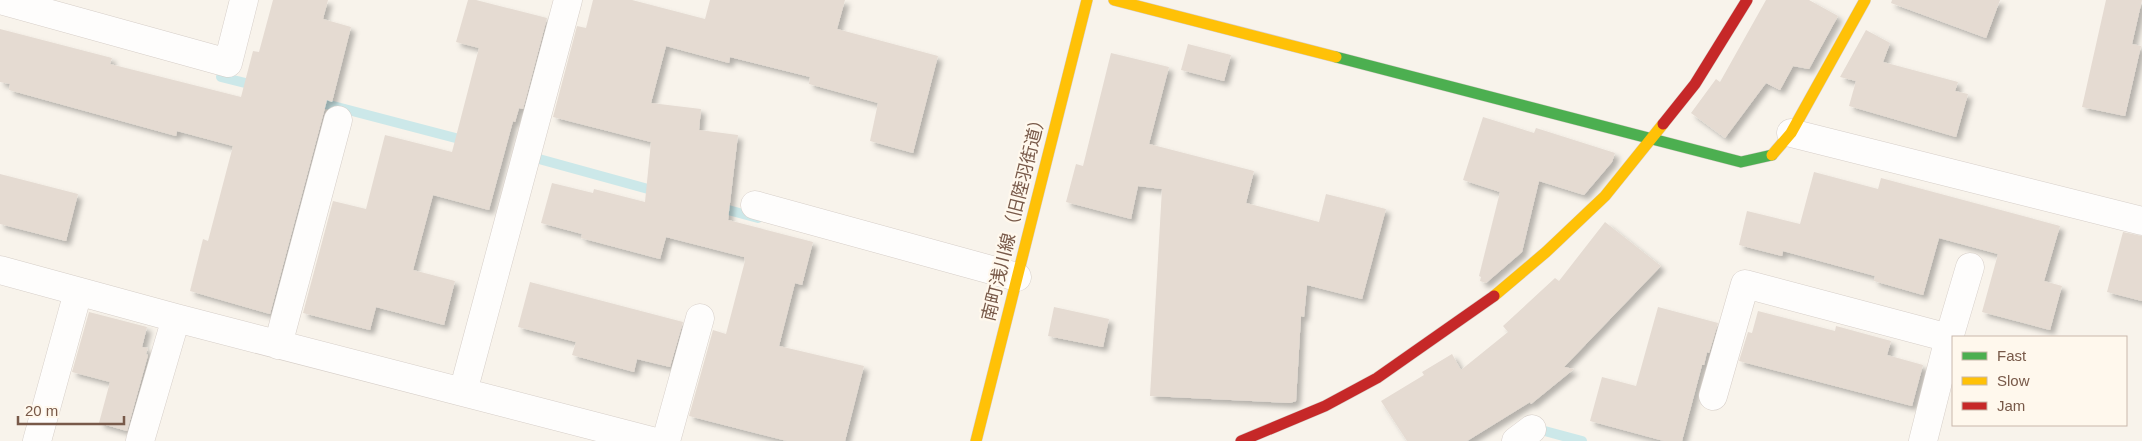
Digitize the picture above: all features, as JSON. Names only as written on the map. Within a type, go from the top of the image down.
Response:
[{"type":"street","points":[[0,0],[228,63],[244,0]]},
{"type":"street","points":[[463,392],[568,0]]},
{"type":"street","name":"南町浅川線（旧陸羽街道）","points":[[976,441],[1087,0]]},
{"type":"street","points":[[1114,0],[1741,162],[1772,155],[1791,133],[1865,0]]},
{"type":"street","points":[[1240,441],[1325,406],[1377,378],[1485,302],[1546,252],[1605,196],[1695,84],[1747,0]]},
{"type":"street","points":[[278,345],[338,120]]},
{"type":"street","points":[[1791,133],[2142,221]]},
{"type":"street","points":[[755,205],[1017,277]]},
{"type":"street","points":[[1922,441],[1970,267]]},
{"type":"street","points":[[0,270],[278,345],[652,441]]},
{"type":"street","points":[[1713,396],[1745,284],[1949,338]]},
{"type":"street","points":[[37,441],[78,292]]},
{"type":"street","points":[[140,441],[176,318]]},
{"type":"street","points":[[666,441],[700,318]]},
{"type":"building","points":[[273,0],[328,0],[323,19],[351,27],[332,102],[327,100],[270,314],[190,291],[203,239],[208,241],[233,146],[177,131],[176,136],[9,90],[10,84],[0,82],[0,29],[112,58],[110,64],[241,97],[253,51],[259,52]]},
{"type":"building","points":[[468,0],[476,0],[547,18],[523,109],[519,108],[515,122],[513,121],[489,210],[433,195],[413,270],[455,281],[444,325],[376,307],[370,330],[303,313],[333,201],[366,209],[385,135],[452,152],[479,48],[456,42]]},
{"type":"building","points":[[593,0],[632,0],[705,19],[710,0],[845,0],[837,29],[938,56],[913,153],[870,141],[878,103],[809,84],[810,77],[730,57],[729,63],[666,46],[651,103],[701,109],[699,130],[738,135],[728,220],[813,242],[802,285],[795,283],[779,346],[864,366],[845,441],[787,441],[689,416],[713,330],[726,334],[745,261],[744,257],[666,237],[660,259],[581,238],[582,234],[541,223],[552,183],[593,193],[594,189],[645,202],[651,142],[553,117],[577,26],[586,28]]},
{"type":"building","points":[[1766,0],[1809,0],[1838,16],[1809,69],[1793,66],[1780,90],[1766,83],[1725,138],[1691,113],[1716,79],[1720,82]]},
{"type":"building","points":[[1892,0],[2000,0],[1986,38],[1891,3]]},
{"type":"building","points":[[2106,0],[2142,0],[2132,44],[2141,46],[2125,116],[2082,107]]},
{"type":"building","points":[[1866,30],[1890,43],[1883,62],[1958,82],[1955,91],[1968,94],[1956,137],[1849,106],[1856,81],[1840,77]]},
{"type":"building","points":[[1188,44],[1231,55],[1224,81],[1181,70]]},
{"type":"building","points":[[1111,53],[1169,67],[1149,144],[1254,171],[1246,203],[1319,222],[1326,194],[1386,209],[1362,299],[1307,285],[1304,317],[1301,316],[1296,401],[1290,403],[1150,396],[1162,189],[1138,186],[1131,219],[1066,202],[1076,164],[1083,166]]},
{"type":"building","points":[[1483,117],[1534,133],[1536,128],[1615,153],[1612,162],[1584,195],[1539,181],[1522,252],[1486,283],[1480,281],[1481,277],[1479,276],[1500,192],[1463,180]]},
{"type":"building","points":[[1814,172],[1878,189],[1881,178],[2060,226],[2044,281],[2062,286],[2050,330],[1982,312],[1998,254],[1939,238],[1923,295],[1874,281],[1875,276],[1783,251],[1782,256],[1739,245],[1747,211],[1800,224]]},
{"type":"building","points":[[0,174],[78,194],[66,241],[0,224]]},
{"type":"building","points":[[1605,222],[1661,266],[1564,367],[1574,369],[1531,404],[1530,402],[1467,441],[1407,441],[1381,401],[1424,375],[1422,372],[1452,354],[1461,370],[1508,332],[1503,326],[1555,278],[1559,281]]},
{"type":"building","points":[[2123,232],[2142,236],[2142,301],[2107,292]]},
{"type":"building","points":[[530,282],[683,322],[670,367],[637,359],[634,372],[572,355],[576,342],[518,327]]},
{"type":"building","points":[[1054,307],[1109,319],[1103,347],[1048,336]]},
{"type":"building","points":[[1658,307],[1718,323],[1709,353],[1707,352],[1704,365],[1702,365],[1682,441],[1664,441],[1590,421],[1602,377],[1636,386]]},
{"type":"building","points":[[1758,311],[1835,331],[1836,326],[1891,341],[1887,355],[1923,365],[1912,406],[1739,361],[1748,332],[1752,333]]},
{"type":"building","points":[[89,312],[147,327],[142,347],[148,348],[146,354],[148,355],[127,431],[99,423],[110,382],[72,372]]},
{"type":"waterway","points":[[221,77],[257,86]]},
{"type":"waterway","points":[[314,101],[467,141]]},
{"type":"waterway","points":[[539,159],[659,192]]},
{"type":"waterway","points":[[717,207],[758,218]]},
{"type":"waterway","points":[[1541,430],[1582,441]]},
{"type":"traffic: fast","points":[[1336,57],[1741,162],[1772,155]]},
{"type":"traffic: slow","points":[[976,441],[1087,0]]},
{"type":"traffic: slow","points":[[1114,0],[1336,57]]},
{"type":"traffic: slow","points":[[1772,155],[1791,133],[1865,0]]},
{"type":"traffic: slow","points":[[1494,296],[1546,252],[1605,196],[1663,124]]},
{"type":"traffic: jam","points":[[1663,124],[1695,84],[1747,0]]},
{"type":"traffic: jam","points":[[1241,441],[1325,406],[1377,378],[1494,296]]}]
